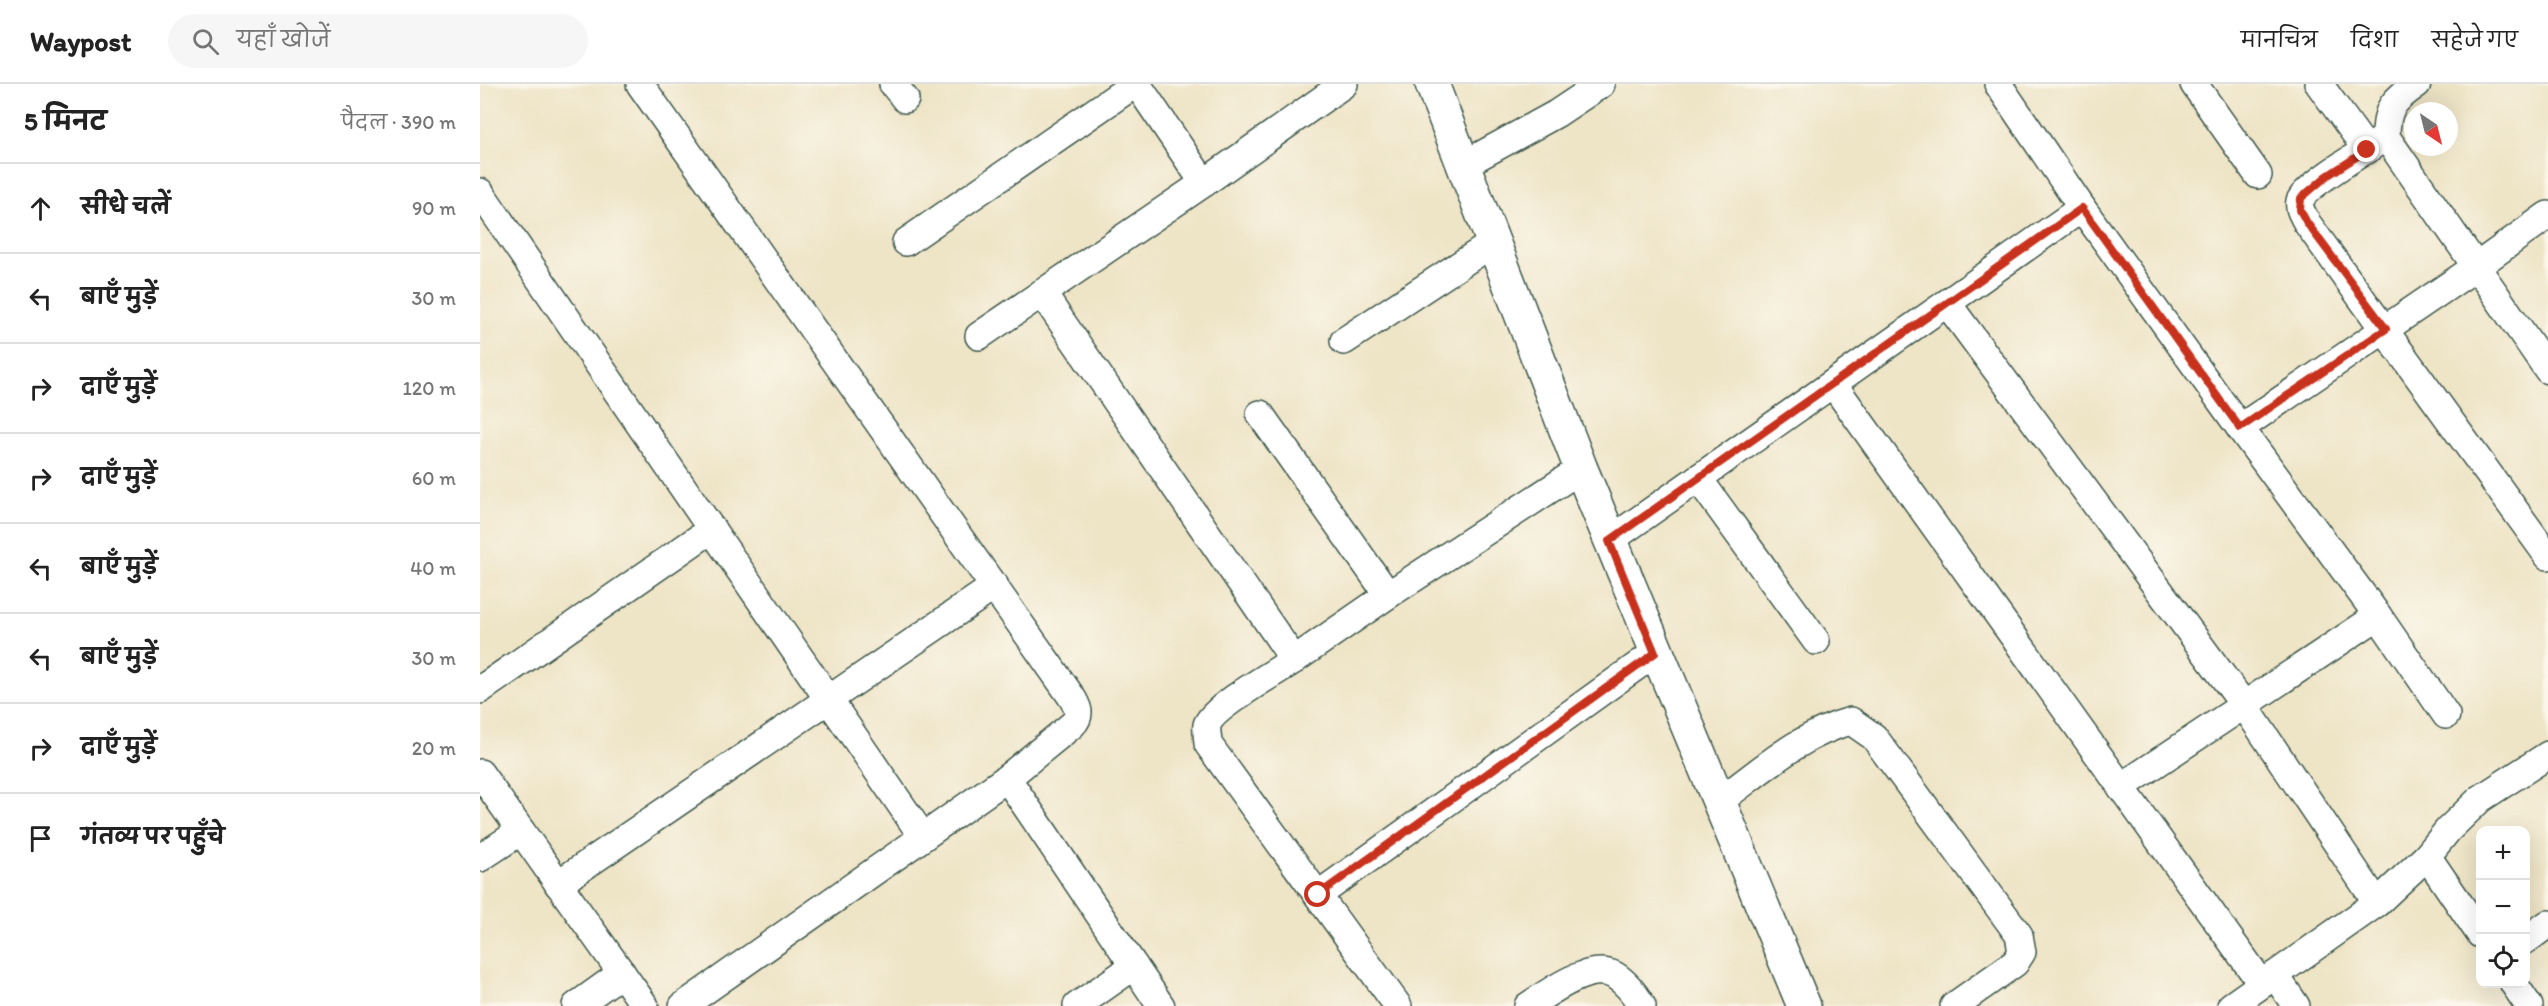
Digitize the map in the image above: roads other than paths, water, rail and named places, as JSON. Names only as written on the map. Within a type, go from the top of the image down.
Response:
[{"type":"street","points":[[640,84],[995,586],[1071,696],[1079,712],[1077,721],[1072,726],[1007,778],[683,1006]]},
{"type":"street","points":[[906,242],[1136,84],[1204,183]]},
{"type":"street","points":[[979,336],[1204,183],[1344,84]]},
{"type":"street","points":[[1432,84],[1609,541],[1804,1006]]},
{"type":"street","points":[[1463,165],[1556,114],[1601,84]]},
{"type":"street","points":[[1998,84],[2082,208],[2378,616],[2446,715]]},
{"type":"street","points":[[2194,84],[2258,175]]},
{"type":"street","points":[[2319,84],[2376,143],[2476,267],[2548,370]]},
{"type":"street","points":[[2417,84],[2390,106],[2376,143],[2314,186],[2301,198],[2300,210],[2307,223],[2386,329],[2548,556]]},
{"type":"street","points":[[480,192],[923,837]]},
{"type":"street","points":[[1609,541],[2082,208]]},
{"type":"street","points":[[2240,428],[2476,267],[2548,215]]},
{"type":"street","points":[[1344,341],[1493,243]]},
{"type":"street","points":[[1042,293],[1294,660]]},
{"type":"street","points":[[1947,303],[2244,705],[2377,903]]},
{"type":"street","points":[[1833,384],[2121,787],[2269,980],[2296,1006]]},
{"type":"street","points":[[1260,414],[1388,595]]},
{"type":"street","points":[[1398,1006],[1208,744],[1207,726],[1213,716],[1233,700],[1581,469]]},
{"type":"street","points":[[1698,478],[1816,641]]},
{"type":"street","points":[[480,690],[712,529]]},
{"type":"street","points":[[558,884],[995,586]]},
{"type":"street","points":[[2121,787],[2378,616]]},
{"type":"street","points":[[1318,895],[1655,653]]},
{"type":"street","points":[[1718,802],[1809,736],[1851,721],[1874,737],[2019,935],[2022,952],[2015,963],[1954,1006]]},
{"type":"street","points":[[2231,1006],[2377,903],[2427,856],[2448,830],[2480,799],[2548,755]]},
{"type":"street","points":[[480,773],[645,1006]]},
{"type":"street","points":[[1007,778],[1161,1006]]},
{"type":"street","points":[[480,858],[521,831]]},
{"type":"street","points":[[2427,856],[2476,927]]},
{"type":"street","points":[[2530,937],[2548,924]]},
{"type":"street","points":[[1077,1006],[1134,966]]},
{"type":"street","points":[[1528,1006],[1574,978],[1598,972],[1612,973],[1623,982],[1642,1006]]},
{"type":"street","points":[[576,1006],[622,973]]},
{"type":"street","points":[[2517,988],[2529,1006]]}]
